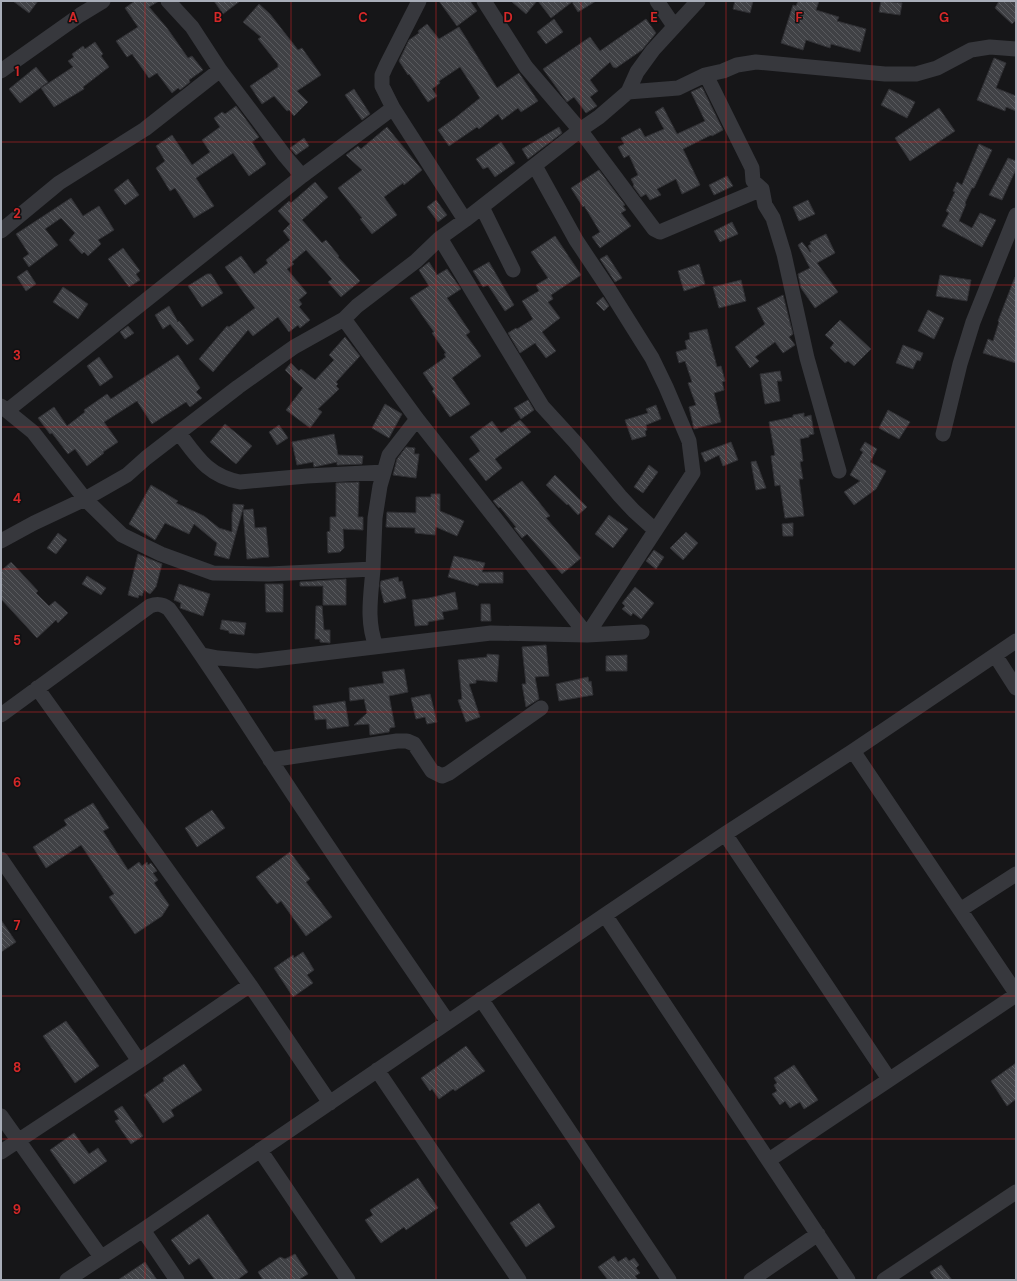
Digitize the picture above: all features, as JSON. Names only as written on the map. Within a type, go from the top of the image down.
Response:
[{"type":"street","points":[[1,71],[80,15],[103,1]]},
{"type":"street","points":[[168,1],[192,27],[220,70],[285,156],[302,176]]},
{"type":"street","points":[[419,1],[382,75],[382,86],[393,108],[466,220]]},
{"type":"street","points":[[484,1],[526,67],[580,130],[654,229],[660,232],[762,189]]},
{"type":"street","points":[[656,1],[674,26]]},
{"type":"street","points":[[1,541],[34,523],[85,499],[127,475],[146,458],[238,387],[294,347],[344,319],[358,306],[416,261],[440,238],[466,220],[580,130],[599,117],[628,92],[637,72],[653,50],[698,1]]},
{"type":"street","points":[[628,92],[678,88],[705,76],[737,65],[756,62],[885,74],[916,74],[937,68],[971,50],[990,47],[1016,49]]},
{"type":"street","points":[[1,231],[59,182],[145,129],[220,70]]},
{"type":"street","points":[[705,76],[707,77],[752,168],[753,181],[762,189],[765,205],[773,218],[784,254],[807,358],[839,471]]},
{"type":"street","points":[[373,569],[270,574],[213,573],[161,554],[122,535],[85,499],[33,432],[4,408],[302,176],[393,108]]},
{"type":"street","points":[[535,166],[576,240],[652,358],[689,441],[693,473],[587,635]]},
{"type":"street","points":[[482,207],[513,270]]},
{"type":"street","points":[[942,434],[960,364],[973,322],[1016,215]]},
{"type":"street","points":[[440,238],[542,406],[576,442],[634,511],[655,530]]},
{"type":"street","points":[[344,319],[417,419],[587,635]]},
{"type":"street","points":[[376,646],[372,638],[369,619],[375,518],[380,486],[389,455],[417,419]]},
{"type":"street","points":[[180,433],[198,459],[208,469],[232,481],[240,482],[307,476],[384,472]]},
{"type":"street","points":[[1,715],[150,606],[164,604],[170,609],[203,655],[270,760],[385,932],[448,1022]]},
{"type":"street","points":[[203,655],[218,658],[257,660],[491,633],[587,635],[642,632]]},
{"type":"street","points":[[67,1280],[144,1230],[725,834],[853,751],[1016,641]]},
{"type":"street","points":[[995,655],[1016,688]]},
{"type":"street","points":[[37,688],[250,985],[330,1102]]},
{"type":"street","points":[[270,760],[397,741],[407,741],[414,744],[432,771],[442,776],[449,773],[541,708]]},
{"type":"street","points":[[769,1160],[1016,994],[853,751]]},
{"type":"street","points":[[725,834],[889,1079]]},
{"type":"street","points":[[1,858],[139,1061]]},
{"type":"street","points":[[960,910],[1016,874]]},
{"type":"street","points":[[605,915],[848,1280]]},
{"type":"street","points":[[1,1152],[139,1061],[250,985]]},
{"type":"street","points":[[481,999],[669,1280]]},
{"type":"street","points":[[377,1070],[519,1280]]},
{"type":"street","points":[[1,1116],[101,1257]]},
{"type":"street","points":[[260,1150],[348,1280]]},
{"type":"street","points":[[884,1280],[1016,1192]]},
{"type":"street","points":[[144,1230],[178,1280]]},
{"type":"street","points":[[751,1280],[818,1234]]},
{"type":"building","points":[[13,1],[38,1],[29,13]]},
{"type":"building","points":[[135,1],[159,1],[149,7],[167,28],[188,58],[192,56],[203,70],[189,80],[190,82],[180,90],[178,88],[172,93],[157,73],[149,78],[132,54],[127,57],[116,41],[138,27],[125,8]]},
{"type":"building","points":[[214,1],[240,1],[223,14]]},
{"type":"building","points":[[439,1],[470,1],[477,11],[457,26]]},
{"type":"building","points":[[511,1],[537,1],[526,14]]},
{"type":"building","points":[[538,1],[596,1],[578,12],[572,2],[551,18]]},
{"type":"building","points":[[735,1],[753,1],[750,13],[733,9]]},
{"type":"building","points":[[798,1],[819,1],[816,10],[839,17],[837,21],[866,29],[860,52],[831,44],[830,48],[806,40],[803,50],[781,43],[793,5],[796,6]]},
{"type":"building","points":[[881,1],[902,3],[900,15],[879,12]]},
{"type":"building","points":[[999,1],[1016,1],[1016,20],[1012,24],[995,8]]},
{"type":"building","points":[[259,4],[270,14],[298,50],[302,48],[321,75],[297,91],[308,102],[294,116],[289,110],[287,111],[274,96],[262,104],[250,86],[278,67],[278,64],[258,39],[261,37],[243,22]]},
{"type":"building","points":[[554,19],[563,32],[546,44],[537,32]]},
{"type":"building","points":[[646,19],[656,33],[642,50],[616,68],[613,67],[610,62],[590,80],[598,91],[590,97],[597,106],[586,113],[574,97],[567,102],[543,69],[590,37],[600,51]]},
{"type":"building","points":[[427,24],[439,39],[459,27],[497,88],[519,73],[538,101],[521,112],[518,108],[502,120],[498,114],[479,129],[477,127],[449,146],[438,130],[480,98],[460,67],[439,81],[440,83],[432,89],[437,96],[428,102],[409,74],[408,75],[399,61],[409,40],[419,33],[418,31]]},
{"type":"building","points":[[95,42],[103,54],[101,56],[109,67],[83,87],[84,89],[54,107],[41,88],[73,67],[68,61],[74,57],[72,54],[83,46],[85,49]]},
{"type":"building","points":[[994,58],[1006,63],[996,88],[1016,96],[1016,111],[1006,107],[1005,111],[977,100]]},
{"type":"building","points":[[36,67],[48,82],[20,103],[9,89]]},
{"type":"building","points":[[702,87],[723,130],[683,149],[700,185],[682,194],[676,179],[657,189],[661,195],[650,200],[646,194],[641,197],[633,186],[634,185],[631,179],[638,175],[629,155],[624,158],[618,147],[624,144],[621,138],[640,128],[645,137],[664,129],[655,112],[663,107],[677,134],[705,121],[691,92]]},
{"type":"building","points":[[354,89],[370,114],[362,120],[345,95]]},
{"type":"building","points":[[889,89],[915,102],[907,118],[881,105]]},
{"type":"building","points":[[236,106],[259,137],[252,142],[266,164],[249,176],[233,153],[196,178],[214,206],[194,218],[175,188],[170,191],[156,168],[165,161],[156,146],[172,135],[192,165],[210,152],[202,140],[220,127],[214,118],[222,112],[225,114]]},
{"type":"building","points":[[939,108],[955,131],[910,161],[895,138]]},
{"type":"building","points":[[387,127],[422,170],[404,185],[403,183],[384,197],[397,215],[372,234],[360,219],[362,218],[338,188],[362,170],[346,155],[358,146],[361,149]]},
{"type":"building","points":[[559,127],[562,133],[528,159],[522,149]]},
{"type":"building","points":[[304,138],[309,146],[296,155],[290,148]]},
{"type":"building","points":[[501,142],[515,163],[495,177],[488,167],[483,169],[476,159]]},
{"type":"building","points":[[979,144],[992,150],[974,188],[972,188],[965,203],[966,204],[959,221],[972,228],[980,213],[996,220],[982,247],[942,226],[949,213],[946,211],[955,192],[953,191],[957,182],[962,185]]},
{"type":"building","points":[[1008,158],[1016,161],[1016,169],[1002,200],[989,195]]},
{"type":"building","points":[[599,170],[625,205],[623,206],[626,210],[621,213],[631,226],[600,248],[592,237],[600,232],[571,188]]},
{"type":"building","points":[[727,176],[733,186],[714,195],[709,185]]},
{"type":"building","points":[[128,179],[139,195],[125,205],[114,190]]},
{"type":"building","points":[[315,182],[328,197],[302,220],[322,243],[326,240],[339,256],[338,257],[360,281],[341,297],[328,282],[332,279],[306,250],[292,262],[294,264],[287,269],[307,293],[299,300],[302,304],[299,307],[310,320],[300,328],[298,325],[289,332],[278,317],[253,336],[248,330],[213,372],[199,359],[227,326],[229,327],[255,308],[225,267],[241,256],[254,274],[268,263],[266,260],[290,240],[283,231],[290,224],[278,211],[289,201],[291,203]]},
{"type":"building","points":[[71,198],[83,216],[99,206],[114,230],[98,240],[101,244],[88,256],[84,252],[82,254],[69,240],[75,233],[61,218],[45,229],[58,245],[29,267],[23,258],[29,254],[16,234]]},
{"type":"building","points":[[436,200],[447,215],[438,222],[427,207]]},
{"type":"building","points":[[808,200],[815,214],[799,221],[793,207]]},
{"type":"building","points":[[732,222],[738,234],[720,242],[714,231]]},
{"type":"building","points":[[826,234],[835,253],[817,263],[838,292],[815,308],[801,288],[798,274],[810,268],[798,245],[802,242],[811,252],[808,246],[811,244],[810,242]]},
{"type":"building","points":[[555,236],[581,275],[551,295],[553,299],[548,302],[560,318],[542,332],[556,351],[546,358],[535,343],[520,353],[508,333],[533,319],[522,301],[539,291],[536,285],[548,278],[531,252]]},
{"type":"building","points":[[123,248],[140,271],[136,274],[140,280],[129,287],[108,259]]},
{"type":"building","points":[[607,255],[622,278],[615,282],[600,259]]},
{"type":"building","points":[[429,262],[437,275],[447,269],[461,289],[447,298],[470,332],[466,335],[481,356],[452,378],[470,404],[450,417],[432,391],[434,389],[423,373],[446,357],[444,354],[446,353],[432,333],[434,332],[410,298],[429,286],[419,270]]},
{"type":"building","points":[[489,262],[514,305],[505,311],[488,285],[483,287],[473,271]]},
{"type":"building","points":[[699,264],[705,284],[684,291],[678,271]]},
{"type":"building","points":[[27,270],[36,284],[26,291],[17,277]]},
{"type":"building","points":[[207,274],[211,274],[223,293],[202,307],[188,286]]},
{"type":"building","points":[[940,275],[971,280],[967,301],[936,296]]},
{"type":"building","points":[[1015,277],[1016,363],[983,353],[988,339],[993,341],[999,322],[998,321]]},
{"type":"building","points":[[741,280],[746,301],[719,308],[713,287]]},
{"type":"building","points":[[63,287],[88,304],[78,319],[53,302]]},
{"type":"building","points":[[783,295],[793,334],[789,337],[795,345],[783,353],[775,342],[755,357],[759,361],[750,368],[735,347],[765,324],[757,308]]},
{"type":"building","points":[[603,297],[609,306],[604,311],[596,303]]},
{"type":"building","points":[[169,306],[178,322],[179,321],[194,340],[187,345],[170,324],[163,329],[155,315]]},
{"type":"building","points":[[928,310],[944,318],[934,339],[918,331]]},
{"type":"building","points":[[840,320],[871,349],[854,366],[848,361],[845,363],[830,348],[834,343],[825,335]]},
{"type":"building","points":[[128,326],[134,333],[125,339],[120,332]]},
{"type":"building","points":[[707,329],[717,367],[721,366],[725,381],[722,382],[724,390],[714,393],[721,422],[694,429],[689,407],[696,405],[688,383],[692,382],[685,361],[679,363],[676,352],[687,349],[685,341],[690,339],[689,333]]},
{"type":"building","points":[[345,337],[360,356],[336,382],[338,384],[336,386],[339,389],[318,409],[322,412],[310,428],[286,410],[303,388],[285,370],[291,363],[299,371],[301,369],[315,380],[334,360],[329,355]]},
{"type":"building","points":[[903,345],[923,353],[920,361],[917,360],[913,369],[896,363]]},
{"type":"building","points":[[178,355],[200,388],[196,392],[202,398],[190,407],[186,402],[152,424],[137,401],[104,422],[118,442],[103,452],[104,453],[87,466],[75,449],[68,454],[38,418],[54,407],[67,426],[85,412],[84,410],[107,394],[111,399]]},
{"type":"building","points":[[99,357],[113,377],[100,386],[87,366]]},
{"type":"building","points":[[780,371],[782,381],[777,381],[780,401],[765,404],[760,374]]},
{"type":"building","points":[[528,400],[534,410],[521,419],[514,408]]},
{"type":"building","points":[[385,404],[402,414],[389,438],[372,428]]},
{"type":"building","points":[[656,405],[661,419],[646,425],[646,436],[632,440],[625,420],[648,413],[646,409]]},
{"type":"building","points":[[888,410],[910,422],[899,439],[879,428]]},
{"type":"building","points":[[804,413],[804,417],[811,415],[814,434],[800,439],[803,461],[800,462],[803,479],[799,479],[804,516],[785,518],[780,485],[775,486],[771,456],[775,455],[769,422]]},
{"type":"building","points":[[520,420],[531,432],[495,459],[502,468],[486,481],[469,459],[480,451],[470,437],[492,421],[501,433]]},
{"type":"building","points":[[225,424],[252,446],[236,464],[210,442]]},
{"type":"building","points":[[279,425],[288,438],[277,445],[269,432]]},
{"type":"building","points":[[334,434],[338,455],[363,456],[362,464],[337,465],[337,462],[314,467],[313,462],[297,465],[292,442]]},
{"type":"building","points":[[731,442],[738,460],[723,466],[719,455],[705,462],[701,453]]},
{"type":"building","points":[[865,442],[877,449],[870,462],[886,471],[876,489],[854,505],[844,492],[860,481],[850,475],[863,452],[860,450]]},
{"type":"building","points":[[406,447],[415,448],[414,454],[419,454],[416,478],[393,475],[397,459]]},
{"type":"building","points":[[756,461],[766,488],[756,490],[751,462]]},
{"type":"building","points":[[649,465],[658,472],[643,493],[634,487]]},
{"type":"building","points":[[555,475],[587,507],[578,515],[546,485]]},
{"type":"building","points":[[522,481],[550,516],[546,518],[581,558],[562,574],[527,534],[522,538],[514,528],[516,527],[500,507],[499,508],[493,501]]},
{"type":"building","points":[[359,482],[358,517],[363,517],[363,530],[343,529],[344,548],[340,552],[328,553],[327,532],[330,531],[330,517],[336,517],[336,483]]},
{"type":"building","points":[[151,485],[178,501],[176,503],[204,516],[219,528],[232,532],[233,504],[244,505],[229,559],[214,555],[217,543],[194,524],[189,534],[165,523],[155,540],[129,524]]},
{"type":"building","points":[[431,494],[440,494],[440,511],[464,521],[457,536],[436,527],[435,535],[415,533],[415,528],[386,527],[387,512],[416,513],[416,497],[431,497]]},
{"type":"building","points":[[253,509],[255,528],[266,527],[269,557],[247,559],[243,510]]},
{"type":"building","points":[[609,515],[628,529],[613,548],[595,534]]},
{"type":"building","points":[[793,523],[793,536],[783,536],[782,524]]},
{"type":"building","points":[[686,532],[698,543],[683,560],[670,548]]},
{"type":"building","points":[[58,533],[67,540],[56,554],[47,548]]},
{"type":"building","points":[[654,550],[664,557],[656,569],[646,561]]},
{"type":"building","points":[[138,554],[162,564],[156,587],[150,594],[144,590],[142,596],[139,595],[138,598],[128,595]]},
{"type":"building","points":[[454,556],[485,563],[482,572],[503,572],[503,583],[479,583],[478,586],[448,577]]},
{"type":"building","points":[[11,562],[38,591],[36,593],[49,606],[55,601],[68,613],[58,623],[56,620],[37,638],[1,599],[1,571]]},
{"type":"building","points":[[87,576],[106,588],[101,595],[82,584]]},
{"type":"building","points":[[398,577],[399,582],[402,581],[406,598],[384,603],[380,586],[381,581]]},
{"type":"building","points":[[346,579],[346,605],[323,605],[323,586],[300,586],[300,582]]},
{"type":"building","points":[[179,584],[210,594],[203,616],[180,608],[181,603],[174,600]]},
{"type":"building","points":[[265,584],[283,584],[283,612],[266,612]]},
{"type":"building","points":[[635,587],[654,603],[641,619],[633,613],[631,616],[622,609],[625,606],[622,603]]},
{"type":"building","points":[[455,592],[458,609],[442,612],[444,619],[428,622],[428,625],[415,626],[412,600]]},
{"type":"building","points":[[481,604],[490,604],[491,621],[481,621]]},
{"type":"building","points":[[316,606],[322,606],[324,630],[330,630],[330,643],[320,642],[320,639],[315,639]]},
{"type":"building","points":[[222,620],[246,623],[244,635],[229,633],[229,631],[220,629]]},
{"type":"building","points":[[546,645],[549,676],[535,677],[539,699],[526,707],[522,684],[526,684],[522,647]]},
{"type":"building","points":[[487,654],[499,655],[497,682],[476,680],[476,683],[469,684],[480,717],[466,722],[458,700],[462,699],[458,660],[487,657]]},
{"type":"building","points":[[627,655],[627,671],[606,671],[606,656]]},
{"type":"building","points":[[404,669],[408,692],[389,696],[395,727],[390,728],[389,732],[370,735],[369,724],[354,725],[367,713],[364,699],[350,701],[349,688],[384,683],[382,672]]},
{"type":"building","points":[[588,677],[589,682],[591,681],[593,695],[559,701],[556,684]]},
{"type":"building","points":[[430,694],[437,722],[427,724],[425,717],[416,719],[411,698]]},
{"type":"building","points":[[345,701],[349,726],[327,729],[326,719],[315,720],[313,706]]},
{"type":"building","points":[[93,803],[109,828],[103,831],[128,870],[139,862],[142,866],[147,862],[148,865],[151,863],[157,871],[153,873],[158,880],[154,883],[169,905],[162,916],[135,934],[109,897],[114,894],[81,845],[46,868],[33,847],[67,825],[64,820]]},
{"type":"building","points":[[212,810],[225,828],[197,847],[185,828]]},
{"type":"building","points":[[290,852],[310,879],[306,882],[332,917],[306,936],[281,901],[277,904],[256,877]]},
{"type":"building","points":[[1,920],[16,942],[1,952]]},
{"type":"building","points":[[303,952],[314,970],[307,975],[313,983],[293,997],[274,968],[293,955],[294,958]]},
{"type":"building","points":[[66,1021],[99,1066],[75,1083],[43,1036]]},
{"type":"building","points":[[466,1046],[485,1071],[455,1091],[453,1089],[439,1099],[432,1089],[430,1091],[421,1078]]},
{"type":"building","points":[[1016,1063],[1016,1099],[1007,1106],[991,1081]]},
{"type":"building","points":[[184,1064],[202,1090],[171,1110],[174,1116],[163,1123],[144,1095],[164,1081],[163,1078]]},
{"type":"building","points":[[794,1065],[818,1100],[804,1109],[800,1102],[790,1108],[785,1101],[780,1105],[772,1094],[777,1091],[774,1085],[777,1083],[774,1078]]},
{"type":"building","points":[[122,1106],[143,1136],[131,1144],[115,1121],[119,1119],[114,1111]]},
{"type":"building","points":[[74,1133],[89,1154],[98,1148],[107,1161],[74,1184],[50,1150]]},
{"type":"building","points":[[418,1178],[438,1208],[406,1230],[404,1227],[381,1243],[365,1220],[373,1215],[370,1210]]},
{"type":"building","points":[[539,1203],[555,1227],[526,1247],[510,1223]]},
{"type":"building","points":[[208,1214],[248,1272],[237,1280],[215,1280],[199,1258],[189,1265],[171,1240]]},
{"type":"building","points":[[295,1254],[308,1274],[298,1280],[263,1280],[258,1272],[280,1257],[285,1259]]},
{"type":"building","points":[[614,1256],[618,1262],[626,1257],[629,1261],[634,1258],[639,1265],[636,1268],[640,1273],[635,1276],[638,1280],[608,1280],[598,1267]]},
{"type":"building","points":[[145,1262],[157,1280],[118,1280]]},
{"type":"building","points":[[941,1265],[952,1280],[935,1280],[930,1272]]}]
